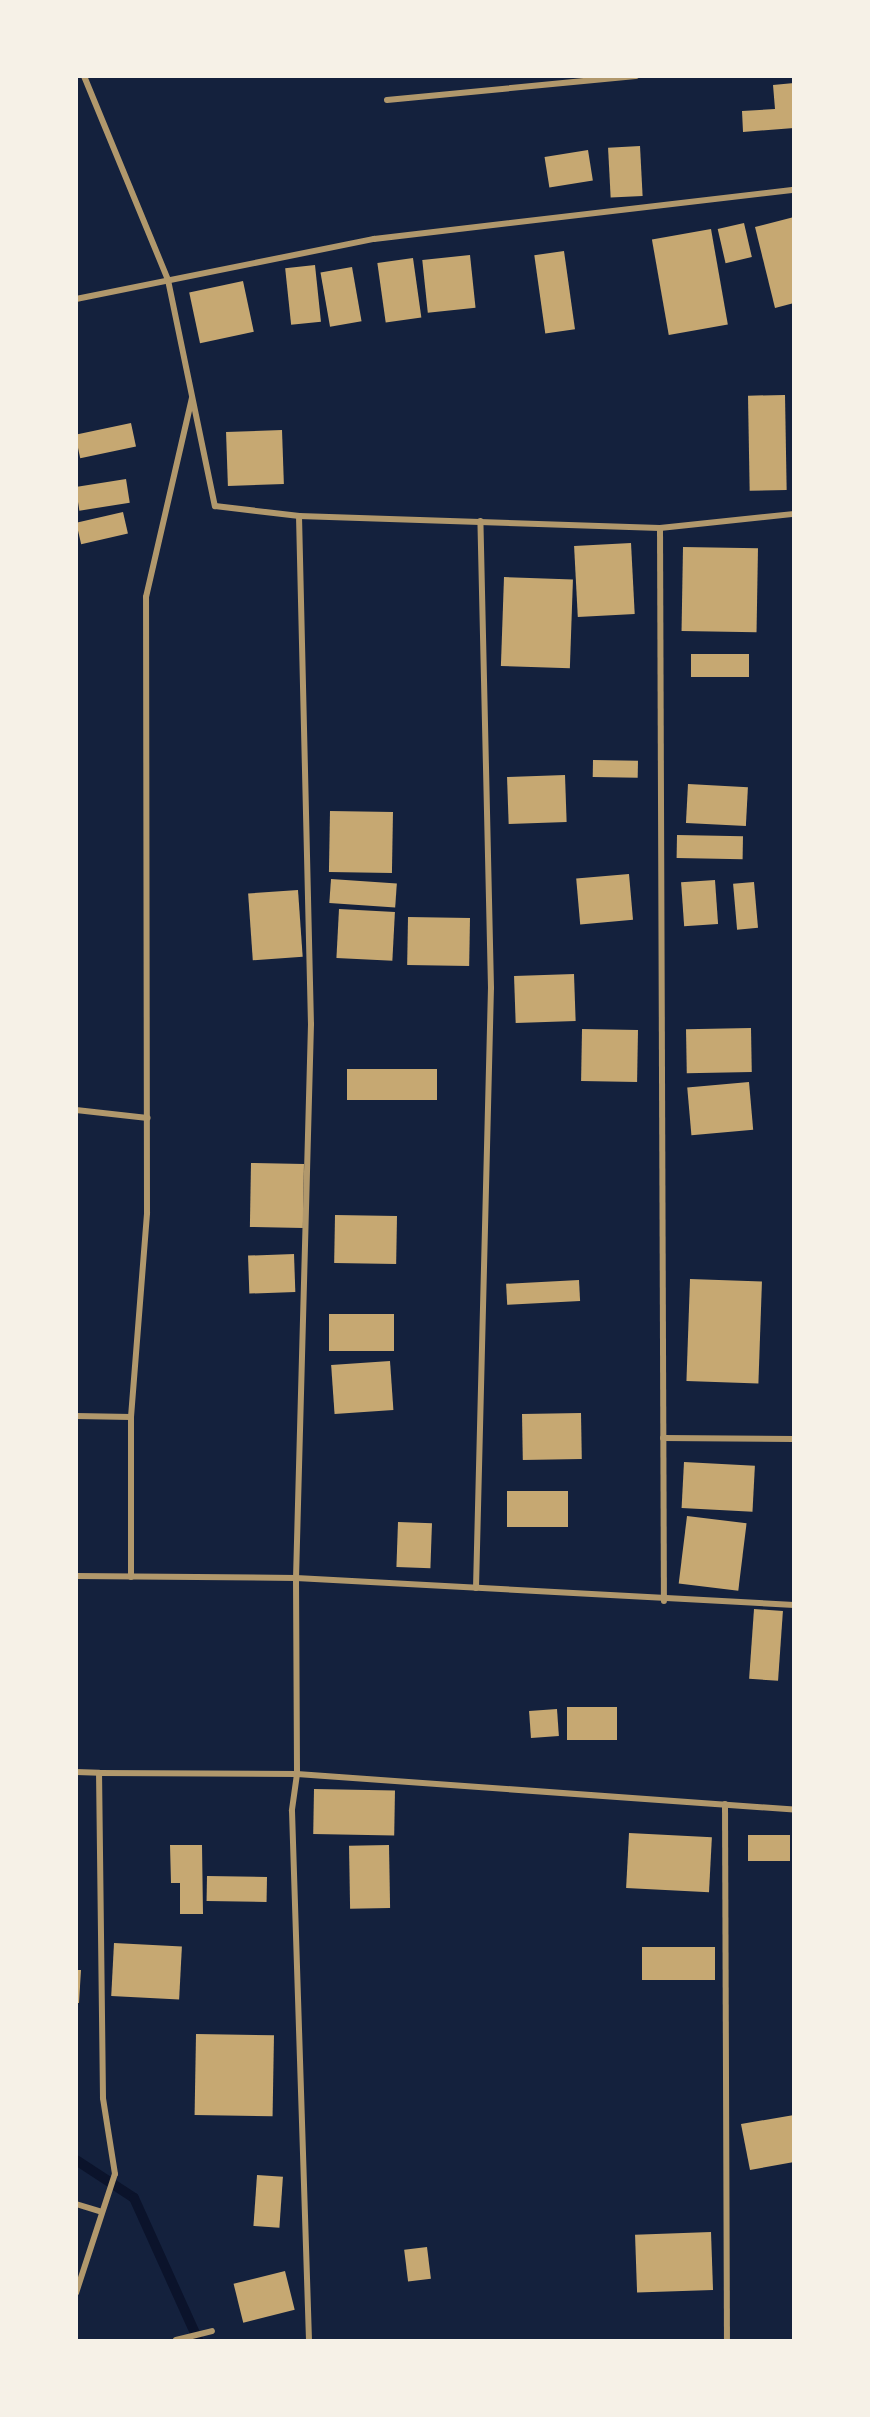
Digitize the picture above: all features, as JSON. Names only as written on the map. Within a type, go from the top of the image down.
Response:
[{"type":"street","points":[[84,76],[168,280],[215,506],[299,516],[660,528],[794,514]]},
{"type":"street","points":[[387,100],[636,76]]},
{"type":"street","points":[[76,299],[374,238],[794,190]]},
{"type":"street","points":[[131,1577],[131,1417],[147,1212],[146,597],[192,398]]},
{"type":"street","points":[[299,516],[311,1024],[296,1578],[297,1774],[292,1811],[309,2340]]},
{"type":"street","points":[[476,1588],[491,988],[480,521]]},
{"type":"street","points":[[660,528],[664,1600]]},
{"type":"street","points":[[76,1110],[148,1118]]},
{"type":"street","points":[[76,1416],[131,1417]]},
{"type":"street","points":[[663,1438],[794,1439]]},
{"type":"street","points":[[76,1576],[296,1578],[664,1600],[794,1605]]},
{"type":"street","points":[[76,1772],[297,1774],[794,1810]]},
{"type":"street","points":[[76,2293],[115,2174],[103,2098],[99,1773]]},
{"type":"street","points":[[725,1804],[728,2340]]},
{"type":"street","points":[[76,2204],[102,2212]]},
{"type":"street","points":[[176,2340],[212,2331]]},
{"type":"building","points":[[794,83],[794,128],[743,132],[742,111],[775,109],[773,85]]},
{"type":"building","points":[[640,146],[643,196],[611,198],[608,148]]},
{"type":"building","points":[[588,150],[593,181],[549,188],[545,157]]},
{"type":"building","points":[[794,217],[794,303],[775,308],[755,227]]},
{"type":"building","points":[[744,223],[752,257],[726,263],[718,229]]},
{"type":"building","points":[[711,229],[728,325],[669,335],[652,239]]},
{"type":"building","points":[[564,251],[575,329],[545,333],[534,255]]},
{"type":"building","points":[[470,255],[476,308],[428,313],[422,260]]},
{"type":"building","points":[[413,258],[421,317],[386,322],[377,263]]},
{"type":"building","points":[[315,265],[321,322],[291,325],[285,268]]},
{"type":"building","points":[[352,267],[362,321],[330,327],[320,273]]},
{"type":"building","points":[[243,281],[254,332],[200,343],[189,292]]},
{"type":"building","points":[[785,395],[787,490],[750,491],[748,396]]},
{"type":"building","points":[[131,423],[136,446],[80,458],[76,435]]},
{"type":"building","points":[[282,430],[284,484],[228,486],[226,432]]},
{"type":"building","points":[[126,479],[130,503],[79,511],[76,487]]},
{"type":"building","points":[[123,512],[128,533],[81,544],[76,523]]},
{"type":"building","points":[[631,543],[635,614],[578,617],[574,546]]},
{"type":"building","points":[[683,547],[758,548],[757,632],[682,631]]},
{"type":"building","points":[[504,577],[573,579],[570,668],[501,666]]},
{"type":"building","points":[[691,654],[749,654],[749,677],[691,677]]},
{"type":"building","points":[[593,760],[638,761],[638,778],[593,777]]},
{"type":"building","points":[[565,775],[567,822],[509,824],[507,777]]},
{"type":"building","points":[[688,784],[748,787],[746,826],[686,823]]},
{"type":"building","points":[[330,811],[393,812],[392,873],[329,872]]},
{"type":"building","points":[[677,835],[743,836],[743,859],[677,858]]},
{"type":"building","points":[[629,874],[633,920],[580,924],[576,879]]},
{"type":"building","points":[[331,879],[397,884],[395,908],[329,903]]},
{"type":"building","points":[[715,880],[718,924],[684,926],[681,882]]},
{"type":"building","points":[[754,882],[758,928],[737,930],[733,884]]},
{"type":"building","points":[[298,890],[303,957],[253,960],[248,893]]},
{"type":"building","points":[[339,909],[395,912],[392,961],[336,958]]},
{"type":"building","points":[[408,917],[470,918],[469,966],[407,965]]},
{"type":"building","points":[[574,974],[576,1021],[516,1023],[514,976]]},
{"type":"building","points":[[751,1028],[752,1072],[687,1073],[686,1029]]},
{"type":"building","points":[[582,1029],[638,1030],[637,1082],[581,1081]]},
{"type":"building","points":[[347,1069],[437,1069],[437,1100],[347,1100]]},
{"type":"building","points":[[749,1082],[753,1130],[691,1135],[687,1087]]},
{"type":"building","points":[[251,1163],[304,1164],[303,1228],[250,1227]]},
{"type":"building","points":[[335,1215],[397,1216],[396,1264],[334,1263]]},
{"type":"building","points":[[294,1254],[295,1292],[249,1294],[248,1256]]},
{"type":"building","points":[[690,1279],[762,1282],[758,1383],[686,1381]]},
{"type":"building","points":[[579,1280],[580,1301],[507,1305],[506,1284]]},
{"type":"building","points":[[329,1314],[394,1314],[394,1351],[329,1351]]},
{"type":"building","points":[[390,1361],[393,1410],[335,1414],[331,1365]]},
{"type":"building","points":[[581,1413],[582,1459],[523,1460],[522,1414]]},
{"type":"building","points":[[684,1462],[755,1466],[752,1512],[682,1508]]},
{"type":"building","points":[[507,1491],[568,1491],[568,1527],[507,1527]]},
{"type":"building","points":[[687,1516],[747,1523],[738,1591],[679,1583]]},
{"type":"building","points":[[398,1522],[432,1523],[430,1568],[396,1567]]},
{"type":"building","points":[[754,1609],[783,1611],[778,1681],[749,1679]]},
{"type":"building","points":[[567,1707],[617,1707],[617,1740],[567,1740]]},
{"type":"building","points":[[557,1709],[559,1736],[531,1738],[529,1711]]},
{"type":"building","points":[[314,1789],[395,1790],[394,1835],[313,1834]]},
{"type":"building","points":[[629,1833],[712,1837],[709,1892],[626,1888]]},
{"type":"building","points":[[748,1835],[790,1835],[790,1861],[748,1861]]},
{"type":"building","points":[[170,1845],[202,1845],[203,1914],[180,1914],[180,1883],[171,1883]]},
{"type":"building","points":[[389,1845],[390,1908],[350,1909],[349,1846]]},
{"type":"building","points":[[207,1876],[267,1877],[267,1902],[207,1901]]},
{"type":"building","points":[[114,1943],[182,1947],[179,1999],[111,1996]]},
{"type":"building","points":[[642,1947],[715,1947],[715,1980],[642,1980]]},
{"type":"building","points":[[76,1970],[81,1970],[79,2003],[76,2003]]},
{"type":"building","points":[[196,2034],[274,2035],[273,2116],[195,2115]]},
{"type":"building","points":[[794,2115],[794,2162],[750,2170],[741,2124]]},
{"type":"building","points":[[257,2175],[283,2177],[279,2228],[253,2226]]},
{"type":"building","points":[[711,2232],[713,2290],[637,2293],[635,2235]]},
{"type":"building","points":[[427,2247],[431,2279],[408,2282],[404,2250]]},
{"type":"building","points":[[285,2271],[295,2310],[243,2323],[234,2284]]},
{"type":"waterway","points":[[76,2160],[134,2198],[198,2340]]}]
